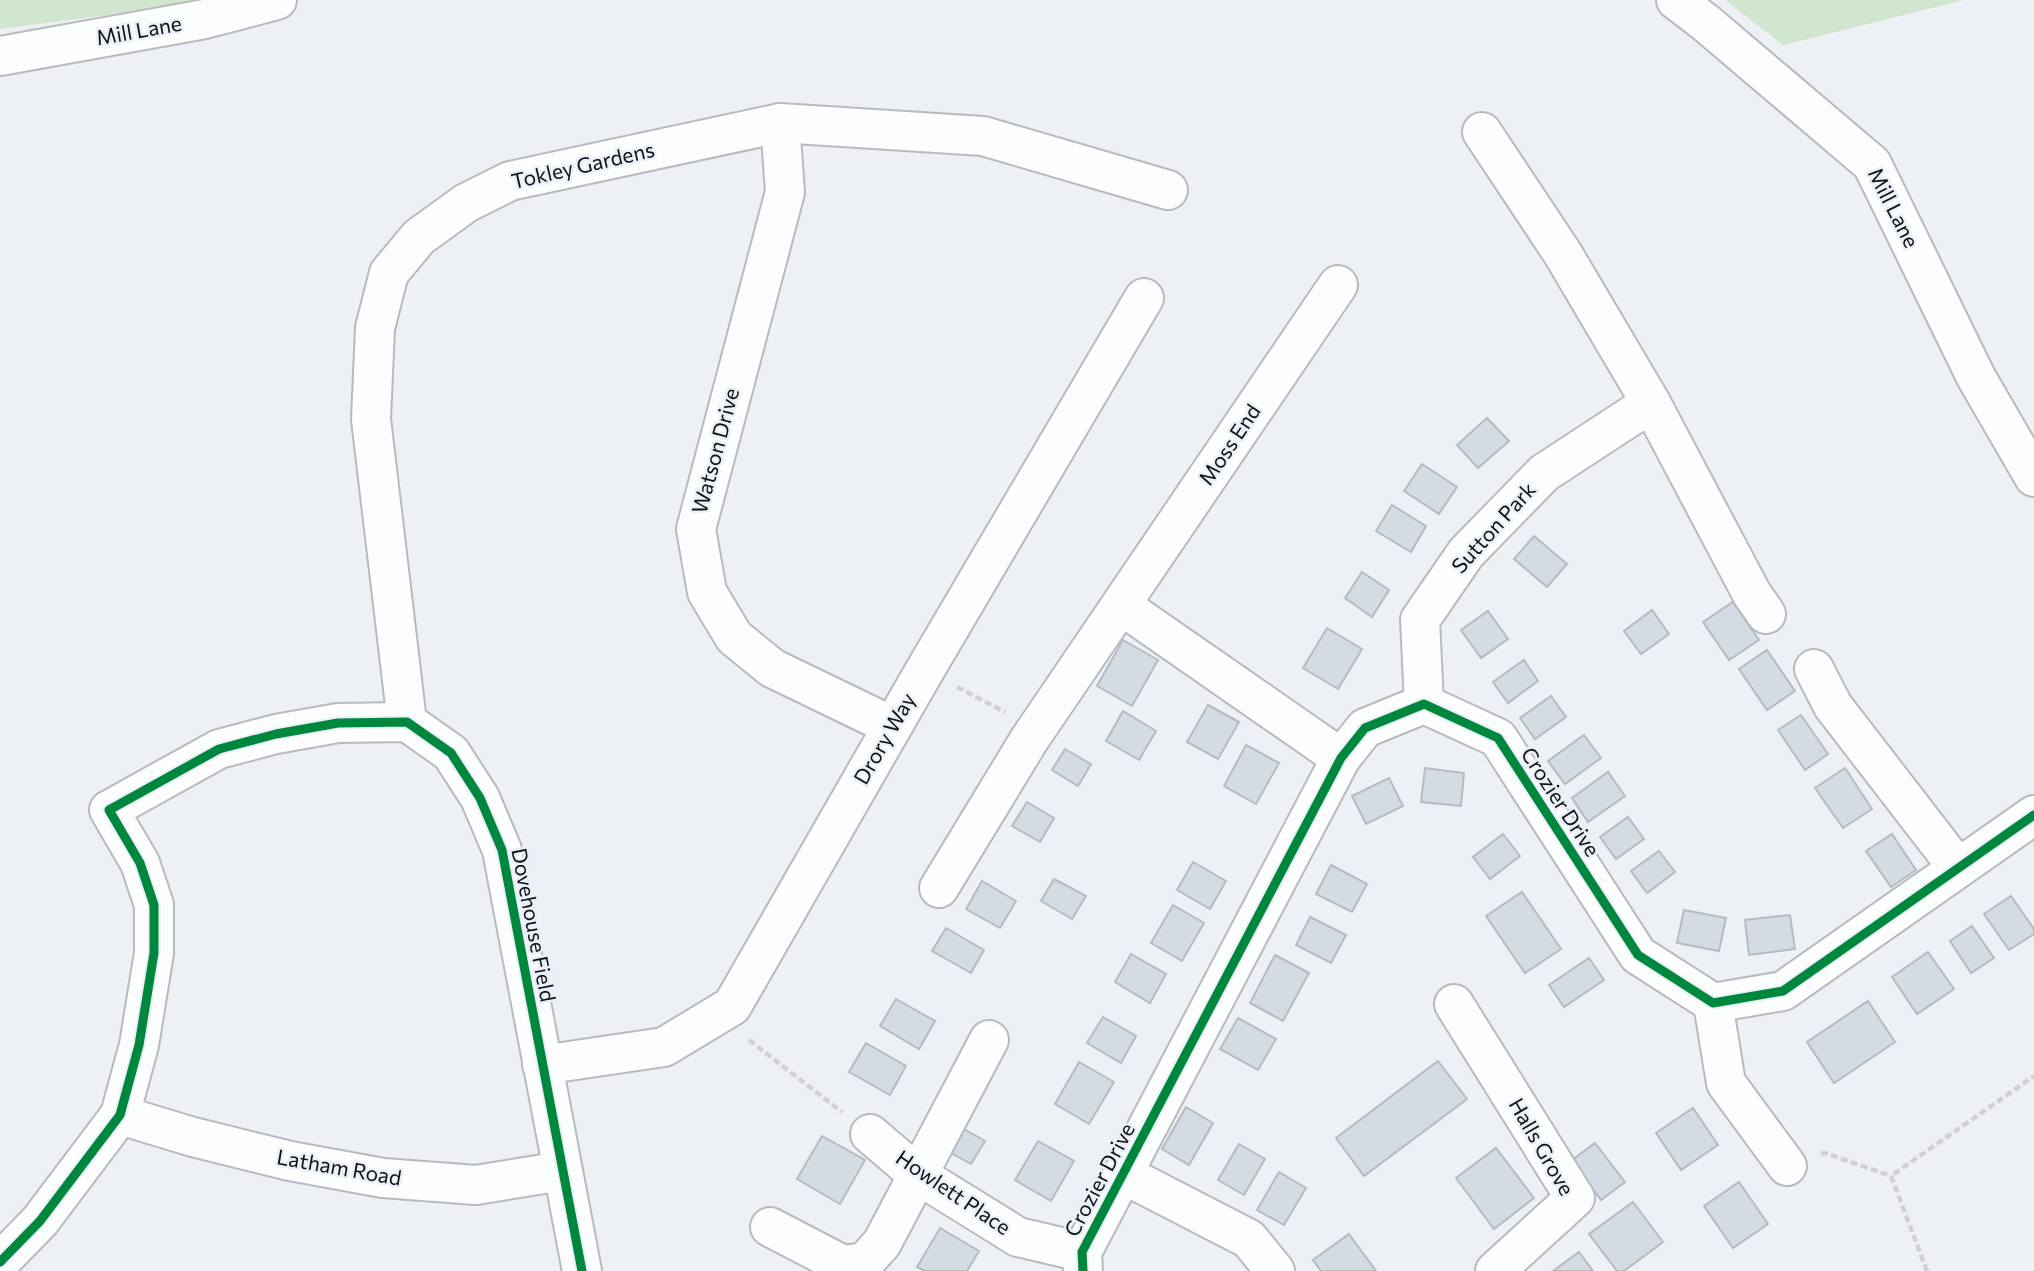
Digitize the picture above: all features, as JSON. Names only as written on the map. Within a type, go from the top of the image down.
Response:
[{"type":"street","name":"Mill Lane","points":[[0,56],[205,19],[276,0]]},
{"type":"street","name":"Mill Lane","points":[[1676,0],[1872,164],[1976,377],[2034,477]]},
{"type":"street","name":"Tokley Gardens","points":[[407,722],[371,419],[375,328],[389,273],[419,237],[466,203],[510,181],[780,123],[983,136],[1168,190]]},
{"type":"street","name":"Watson Drive","points":[[780,123],[785,192],[696,529],[705,580],[708,592],[734,637],[772,668],[892,726]]},
{"type":"street","points":[[1482,132],[1563,254],[1651,403],[1752,594],[1766,614]]},
{"type":"street","name":"Moss End","points":[[939,888],[1036,729],[1338,285]]},
{"type":"street","name":"Drory Way","points":[[542,1065],[664,1047],[732,1006],[892,726],[1144,298]]},
{"type":"street","name":"Sutton Park","points":[[1424,704],[1420,620],[1466,553],[1544,473],[1651,403]]},
{"type":"street","points":[[1122,606],[1341,758]]},
{"type":"street","points":[[1814,669],[1833,706],[1958,868]]},
{"type":"street","name":"Crozier Drive","points":[[1082,1261],[1123,1174],[1341,758],[1365,728],[1424,704],[1498,738],[1638,955],[1713,1003]]},
{"type":"street","points":[[0,1262],[40,1221],[120,1115],[139,1045],[154,953],[155,905],[140,863],[109,810],[219,750],[276,734],[338,723],[407,722]]},
{"type":"street","name":"Dovehouse Field","points":[[407,722],[451,753],[481,798],[502,850],[582,1271]]},
{"type":"street","points":[[1787,1166],[1726,1083],[1713,1003],[1783,991],[2034,815]]},
{"type":"street","name":"Halls Grove","points":[[1454,1004],[1576,1199],[1495,1271]]},
{"type":"street","points":[[770,1227],[843,1265],[865,1262],[882,1243],[989,1040]]},
{"type":"street","name":"Latham Road","points":[[120,1115],[193,1137],[290,1161],[383,1178],[477,1185],[562,1171]]},
{"type":"street","name":"Howlett Place","points":[[870,1134],[918,1175],[1018,1237],[1082,1261]]},
{"type":"street","points":[[1123,1174],[1249,1239],[1275,1271]]},
{"type":"path","points":[[925,670],[1036,729]]},
{"type":"path","points":[[713,1017],[752,1042],[870,1134]]},
{"type":"path","points":[[1891,1176],[2034,1076]]},
{"type":"path","points":[[1787,1166],[1825,1153],[1891,1176]]},
{"type":"path","points":[[1891,1176],[1927,1271]]},
{"type":"green space","points":[[0,0],[209,0],[0,29]]},
{"type":"green space","points":[[1725,0],[1964,0],[1783,45]]},
{"type":"building","points":[[1487,418],[1509,441],[1478,468],[1457,445]]},
{"type":"building","points":[[1422,464],[1457,487],[1439,514],[1404,491]]},
{"type":"building","points":[[1392,505],[1426,526],[1411,552],[1376,531]]},
{"type":"building","points":[[1534,536],[1567,564],[1547,587],[1514,559]]},
{"type":"building","points":[[1362,572],[1389,590],[1372,617],[1345,598]]},
{"type":"building","points":[[1733,602],[1759,640],[1729,660],[1703,622]]},
{"type":"building","points":[[1652,610],[1669,634],[1641,654],[1624,631]]},
{"type":"building","points":[[1488,611],[1508,639],[1481,658],[1461,630]]},
{"type":"building","points":[[1327,628],[1362,649],[1338,689],[1303,668]]},
{"type":"building","points":[[1123,640],[1158,660],[1132,706],[1097,686]]},
{"type":"building","points":[[1767,650],[1795,691],[1767,710],[1739,669]]},
{"type":"building","points":[[1524,660],[1538,681],[1508,703],[1493,682]]},
{"type":"building","points":[[1551,696],[1566,717],[1535,739],[1520,718]]},
{"type":"building","points":[[1208,705],[1239,722],[1218,759],[1187,742]]},
{"type":"building","points":[[1123,711],[1156,731],[1139,760],[1106,741]]},
{"type":"building","points":[[1801,715],[1828,754],[1805,770],[1778,730]]},
{"type":"building","points":[[1584,735],[1601,758],[1565,784],[1548,761]]},
{"type":"building","points":[[1246,745],[1279,763],[1256,804],[1224,786]]},
{"type":"building","points":[[1065,749],[1091,764],[1078,786],[1052,770]]},
{"type":"building","points":[[1425,768],[1464,773],[1461,806],[1421,802]]},
{"type":"building","points":[[1845,768],[1872,809],[1843,828],[1815,788]]},
{"type":"building","points":[[1608,772],[1625,796],[1588,822],[1572,798]]},
{"type":"building","points":[[1389,778],[1403,806],[1366,824],[1352,796]]},
{"type":"building","points":[[1027,802],[1054,818],[1040,842],[1012,826]]},
{"type":"building","points":[[1628,817],[1644,839],[1616,859],[1600,837]]},
{"type":"building","points":[[1503,834],[1520,856],[1490,879],[1473,857]]},
{"type":"building","points":[[1892,834],[1916,870],[1891,887],[1866,851]]},
{"type":"building","points":[[1659,851],[1675,872],[1647,893],[1631,871]]},
{"type":"building","points":[[1193,862],[1226,881],[1210,909],[1177,890]]},
{"type":"building","points":[[1331,865],[1367,884],[1352,912],[1316,894]]},
{"type":"building","points":[[1054,879],[1086,896],[1072,919],[1041,901]]},
{"type":"building","points":[[982,881],[1016,901],[1000,928],[966,909]]},
{"type":"building","points":[[1522,892],[1561,949],[1525,973],[1486,916]]},
{"type":"building","points":[[2011,896],[2034,929],[2034,934],[2009,950],[1984,914]]},
{"type":"building","points":[[1173,905],[1204,923],[1182,961],[1151,943]]},
{"type":"building","points":[[1684,910],[1726,918],[1719,951],[1677,943]]},
{"type":"building","points":[[1790,915],[1795,949],[1749,955],[1745,920]]},
{"type":"building","points":[[1310,917],[1346,935],[1331,963],[1296,945]]},
{"type":"building","points":[[1972,926],[1994,958],[1971,973],[1950,941]]},
{"type":"building","points":[[946,928],[984,950],[971,973],[932,951]]},
{"type":"building","points":[[1928,952],[1954,989],[1917,1014],[1892,977]]},
{"type":"building","points":[[1131,954],[1166,974],[1150,1003],[1115,982]]},
{"type":"building","points":[[1275,955],[1309,973],[1283,1021],[1250,1003]]},
{"type":"building","points":[[1589,958],[1604,980],[1564,1007],[1549,985]]},
{"type":"building","points":[[896,999],[935,1021],[919,1049],[880,1026]]},
{"type":"building","points":[[1868,1001],[1895,1042],[1834,1083],[1807,1042]]},
{"type":"building","points":[[1103,1017],[1136,1036],[1121,1063],[1087,1043]]},
{"type":"building","points":[[1238,1018],[1276,1039],[1258,1070],[1220,1049]]},
{"type":"building","points":[[866,1043],[906,1066],[890,1095],[849,1072]]},
{"type":"building","points":[[1438,1061],[1467,1099],[1364,1176],[1336,1138]]},
{"type":"building","points":[[1079,1062],[1114,1082],[1089,1124],[1055,1104]]},
{"type":"building","points":[[1186,1107],[1213,1123],[1189,1165],[1162,1149]]},
{"type":"building","points":[[1693,1108],[1718,1145],[1681,1170],[1656,1133]]},
{"type":"building","points":[[957,1125],[985,1141],[971,1164],[944,1149]]},
{"type":"building","points":[[822,1136],[865,1160],[840,1204],[797,1179]]},
{"type":"building","points":[[1038,1141],[1074,1161],[1051,1201],[1015,1180]]},
{"type":"building","points":[[1595,1143],[1625,1182],[1601,1200],[1572,1160]]},
{"type":"building","points":[[1239,1144],[1265,1159],[1244,1195],[1218,1180]]},
{"type":"building","points":[[1496,1148],[1534,1198],[1494,1229],[1456,1178]]},
{"type":"building","points":[[1279,1172],[1306,1188],[1284,1225],[1257,1210]]},
{"type":"building","points":[[1739,1182],[1768,1224],[1733,1248],[1704,1206]]},
{"type":"building","points":[[1633,1202],[1663,1242],[1624,1271],[1617,1271],[1589,1234]]},
{"type":"building","points":[[940,1228],[979,1251],[967,1271],[925,1271],[917,1267]]},
{"type":"building","points":[[1349,1234],[1376,1271],[1321,1271],[1313,1260]]},
{"type":"building","points":[[1579,1252],[1593,1271],[1553,1271]]},
{"type":"cycle path","points":[[1083,1271],[1082,1252],[1341,758],[1365,728],[1424,704],[1498,738],[1638,955],[1713,1003],[1783,991],[2034,815]]},
{"type":"cycle path","points":[[0,1262],[40,1221],[120,1115],[139,1045],[154,953],[154,905],[140,863],[109,810],[219,749],[276,734],[338,723],[407,722],[451,753],[480,798],[502,850],[582,1271]]}]
